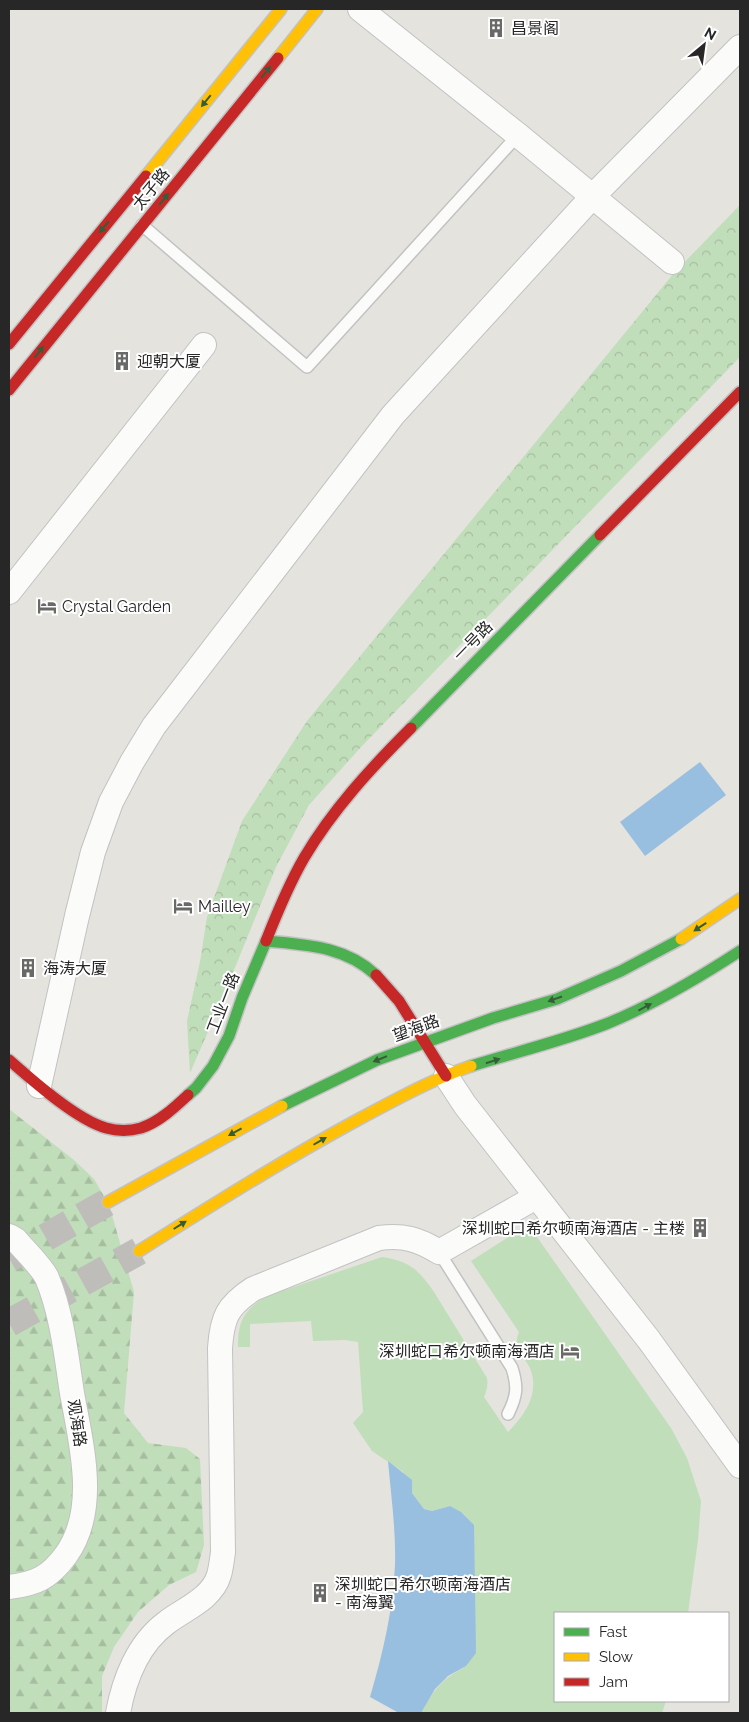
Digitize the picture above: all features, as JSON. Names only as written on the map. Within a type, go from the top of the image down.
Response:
[{"type":"main road","name":"太子路","points":[[9,344],[281,9]]},
{"type":"main road","name":"太子路","points":[[9,390],[318,9]]},
{"type":"main road","name":"一号路","points":[[266,941],[300,864],[321,831],[347,797],[384,755],[738,400]]},
{"type":"main road","name":"望海路","points":[[108,1202],[300,1096],[377,1060],[493,1018],[557,998],[621,971],[673,945],[740,898]]},
{"type":"main road","name":"工业一路","points":[[9,1060],[39,1086],[83,1117],[104,1128],[120,1131],[140,1128],[168,1114],[196,1088],[214,1066],[230,1036],[242,998],[266,941]]},
{"type":"main road","points":[[266,941],[330,949],[351,957],[370,969],[399,1001],[446,1076]]},
{"type":"main road","points":[[139,1251],[348,1125],[446,1076],[585,1032],[639,1010],[696,980],[740,951]]},
{"type":"street","points":[[360,9],[518,135],[672,262]]},
{"type":"street","points":[[39,1086],[93,852],[111,802],[154,726],[393,415],[593,196],[740,47]]},
{"type":"street","points":[[9,592],[204,345]]},
{"type":"street","points":[[446,1076],[465,1105],[649,1340],[740,1466]]},
{"type":"street","points":[[118,1713],[122,1690],[145,1645],[165,1624],[190,1608],[207,1594],[219,1576],[223,1552],[221,1329],[227,1313],[238,1299],[252,1289],[379,1238],[397,1236],[413,1239],[427,1244],[439,1252],[536,1197]]},
{"type":"street","name":"观海路","points":[[9,1236],[16,1240],[46,1276],[60,1316],[84,1464],[85,1491],[82,1516],[77,1534],[69,1551],[59,1565],[46,1577],[32,1583],[9,1587]]},
{"type":"lane","points":[[142,225],[307,367],[518,135]]},
{"type":"lane","points":[[439,1252],[512,1368],[517,1390],[508,1414]]},
{"type":"green space","points":[[740,205],[740,357],[361,747],[309,805],[276,867],[190,1073],[187,1021],[200,962],[207,917],[242,821],[307,721],[674,273]]},
{"type":"green space","points":[[9,1109],[74,1160],[94,1179],[112,1215],[134,1292],[124,1413],[148,1443],[186,1448],[200,1459],[204,1545],[196,1572],[169,1585],[138,1612],[114,1647],[102,1676],[102,1713],[9,1713]]},
{"type":"green space","points":[[518,1231],[537,1237],[671,1428],[687,1458],[701,1501],[698,1540],[688,1612],[554,1612],[554,1702],[666,1702],[662,1713],[421,1713],[439,1685],[466,1666],[450,1506],[432,1511],[424,1509],[412,1493],[403,1472],[372,1451],[353,1423],[363,1412],[358,1342],[345,1340],[313,1341],[311,1321],[250,1324],[250,1347],[238,1347],[239,1330],[244,1317],[253,1306],[267,1296],[382,1257],[399,1261],[418,1272],[434,1292],[487,1378],[487,1388],[484,1397],[508,1432],[520,1418],[529,1403],[532,1395],[533,1377],[530,1368],[520,1353],[517,1340],[519,1332],[471,1261]]},
{"type":"water","points":[[700,762],[726,795],[645,856],[620,822]]},
{"type":"water","points":[[388,1461],[412,1480],[412,1493],[424,1509],[432,1511],[450,1506],[461,1512],[474,1525],[476,1653],[466,1666],[448,1676],[435,1689],[421,1713],[399,1713],[370,1697],[387,1631],[394,1582],[395,1539]]},
{"type":"tunnel","points":[[9,1258],[108,1202]]},
{"type":"tunnel","points":[[9,1323],[139,1251]]},
{"type":"traffic: fast","points":[[411,728],[600,535]]},
{"type":"traffic: fast","points":[[282,1106],[377,1060],[493,1018],[557,999],[621,971],[681,939]]},
{"type":"traffic: fast","points":[[188,1095],[213,1066],[229,1036],[242,998],[266,941],[310,946],[338,953],[364,965],[376,975]]},
{"type":"traffic: fast","points":[[471,1066],[573,1036],[623,1017],[708,972],[740,951]]},
{"type":"traffic: slow","points":[[146,176],[281,9]]},
{"type":"traffic: slow","points":[[278,58],[317,9]]},
{"type":"traffic: slow","points":[[681,939],[740,899]]},
{"type":"traffic: slow","points":[[139,1251],[249,1183],[361,1118],[415,1090],[471,1066]]},
{"type":"traffic: slow","points":[[108,1202],[282,1106]]},
{"type":"traffic: jam","points":[[9,390],[278,58]]},
{"type":"traffic: jam","points":[[9,344],[146,176]]},
{"type":"traffic: jam","points":[[600,535],[740,392]]},
{"type":"traffic: jam","points":[[266,941],[293,878],[315,840],[353,790],[411,728]]},
{"type":"traffic: jam","points":[[376,975],[399,1001],[446,1076]]},
{"type":"traffic: jam","points":[[9,1060],[69,1109],[94,1124],[110,1129],[132,1130],[148,1125],[166,1114],[188,1095]]},
{"type":"place","name":"昌景阁","points":[[496,28]]},
{"type":"place","name":"迎朝大厦","points":[[122,361]]},
{"type":"place","name":"Crystal Garden","points":[[47,606]]},
{"type":"place","name":"Mailley","points":[[183,906]]},
{"type":"place","name":"海涛大厦","points":[[28,968]]},
{"type":"place","name":"深圳蛇口希尔顿南海酒店 - 主楼","points":[[700,1228]]},
{"type":"place","name":"深圳蛇口希尔顿南海酒店","points":[[570,1351]]},
{"type":"place","name":"深圳蛇口希尔顿南海酒店 - 南海翼","points":[[320,1593]]}]
